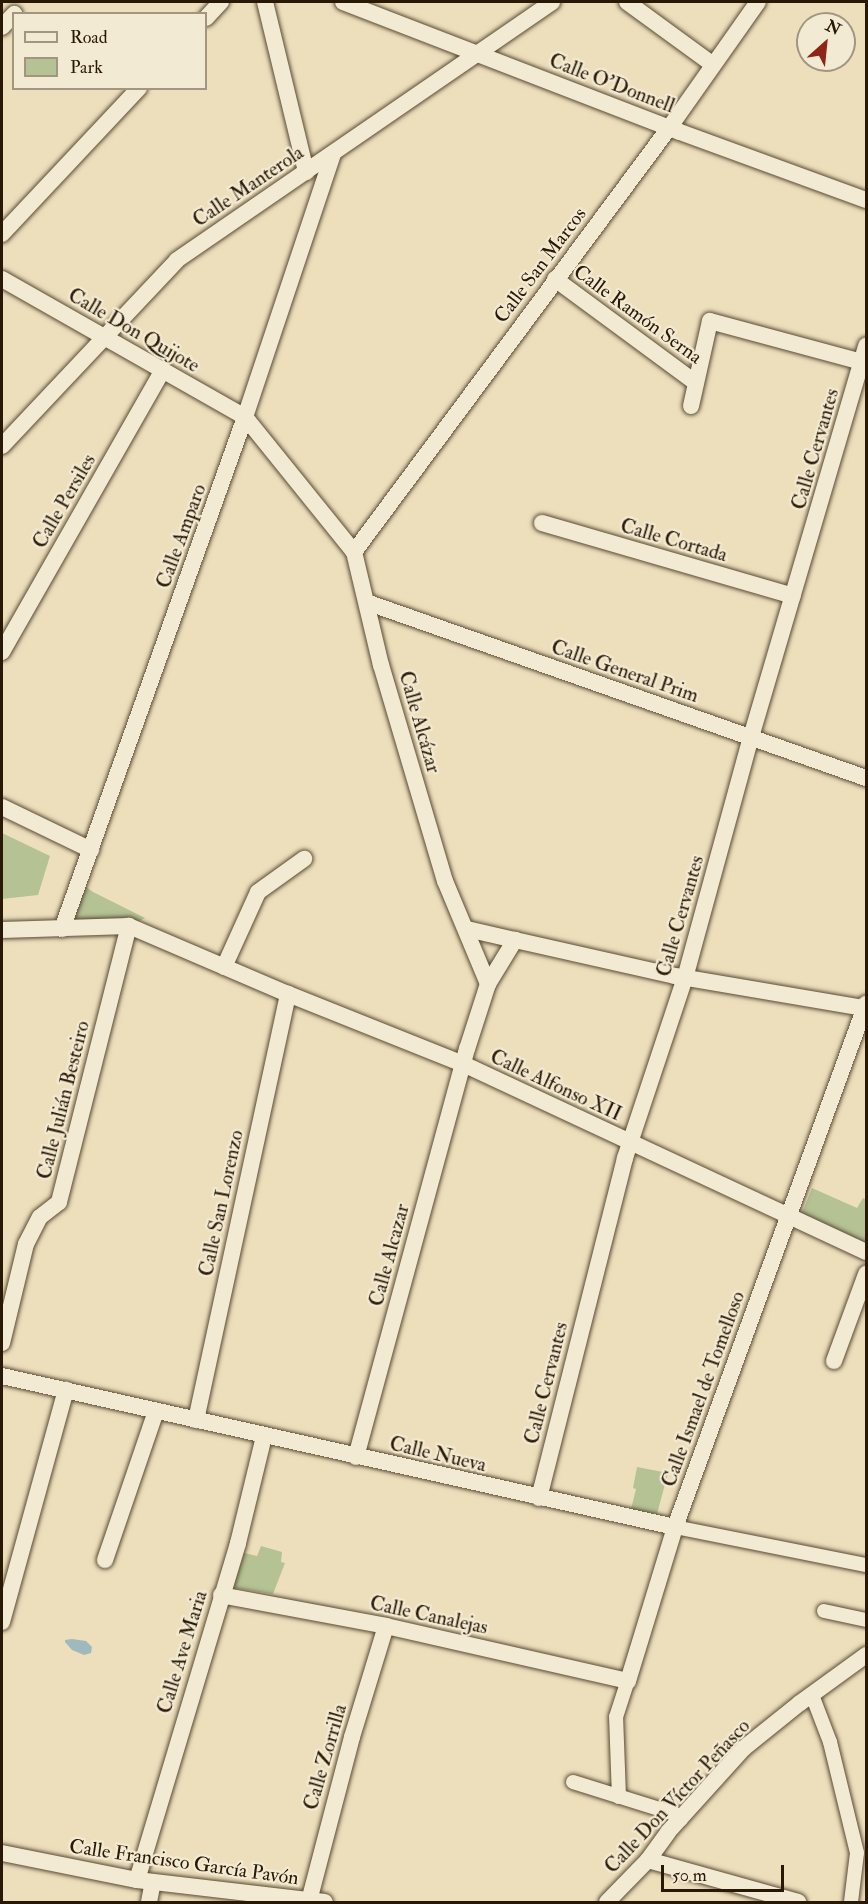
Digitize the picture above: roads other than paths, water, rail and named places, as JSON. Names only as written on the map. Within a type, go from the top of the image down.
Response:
[{"type":"street","points":[[207,17],[221,2]]},
{"type":"street","points":[[265,2],[306,172]]},
{"type":"street","name":"Calle O'Donnell","points":[[344,2],[669,128],[867,200]]},
{"type":"street","name":"Calle Manterola","points":[[2,446],[177,260],[552,2]]},
{"type":"street","points":[[627,2],[712,64]]},
{"type":"street","name":"Calle San Marcos","points":[[354,552],[669,128],[712,64],[758,2]]},
{"type":"street","points":[[2,234],[137,90]]},
{"type":"street","name":"Calle Amparo","points":[[62,929],[245,417],[333,154]]},
{"type":"street","name":"Calle Don Quijote","points":[[2,279],[245,417]]},
{"type":"street","name":"Calle Ramón Serna","points":[[555,279],[696,383]]},
{"type":"street","name":"Calle Ramón Serna","points":[[692,406],[710,321],[864,354]]},
{"type":"street","name":"Calle Cervantes","points":[[539,1498],[630,1144],[685,978],[751,737],[864,354]]},
{"type":"street","name":"Calle Persiles","points":[[2,652],[163,370]]},
{"type":"street","name":"Calle Alcázar","points":[[245,417],[354,552],[369,603],[381,665],[445,881],[467,929],[488,984]]},
{"type":"street","name":"Calle Cortada","points":[[542,523],[793,596]]},
{"type":"street","name":"Calle General Prim","points":[[369,603],[867,778]]},
{"type":"street","points":[[2,807],[91,850]]},
{"type":"street","points":[[224,967],[258,891],[304,859]]},
{"type":"street","name":"Calle Alfonso XII","points":[[2,930],[129,926],[288,994],[463,1064],[630,1144],[867,1252]]},
{"type":"street","name":"Calle Julián Besteiro","points":[[2,1343],[26,1244],[40,1217],[59,1202],[129,926]]},
{"type":"street","points":[[467,929],[685,978],[866,1006]]},
{"type":"street","points":[[463,1064],[488,984],[515,940]]},
{"type":"street","name":"Calle San Lorenzo","points":[[196,1420],[288,994]]},
{"type":"street","name":"Calle Ismael de Tomelloso","points":[[619,1797],[616,1717],[675,1527],[787,1216],[866,1006]]},
{"type":"street","name":"Calle Alcazar","points":[[356,1456],[463,1064]]},
{"type":"street","points":[[834,1361],[867,1274]]},
{"type":"street","name":"Calle Nueva","points":[[2,1376],[539,1498],[867,1564]]},
{"type":"street","points":[[2,1622],[66,1390]]},
{"type":"street","points":[[105,1560],[156,1411]]},
{"type":"street","name":"Calle Ave Maria","points":[[149,1902],[145,1881],[221,1595],[238,1543],[264,1436]]},
{"type":"street","name":"Calle Canalejas","points":[[221,1595],[386,1626],[628,1681]]},
{"type":"street","points":[[824,1611],[867,1620]]},
{"type":"street","name":"Calle Zorrilla","points":[[317,1902],[352,1737],[386,1626]]},
{"type":"street","name":"Calle Don Víctor Peñasco","points":[[607,1902],[648,1860],[681,1818],[744,1748],[867,1655]]},
{"type":"street","points":[[812,1695],[830,1742],[857,1853],[851,1902]]},
{"type":"street","points":[[573,1782],[675,1814],[681,1818]]},
{"type":"street","name":"Calle Francisco García Pavón","points":[[2,1853],[145,1881],[317,1902]]},
{"type":"street","points":[[648,1860],[766,1898],[798,1902]]},
{"type":"water","points":[[65,1640],[86,1641],[92,1647],[91,1653],[84,1655],[72,1650]]}]
